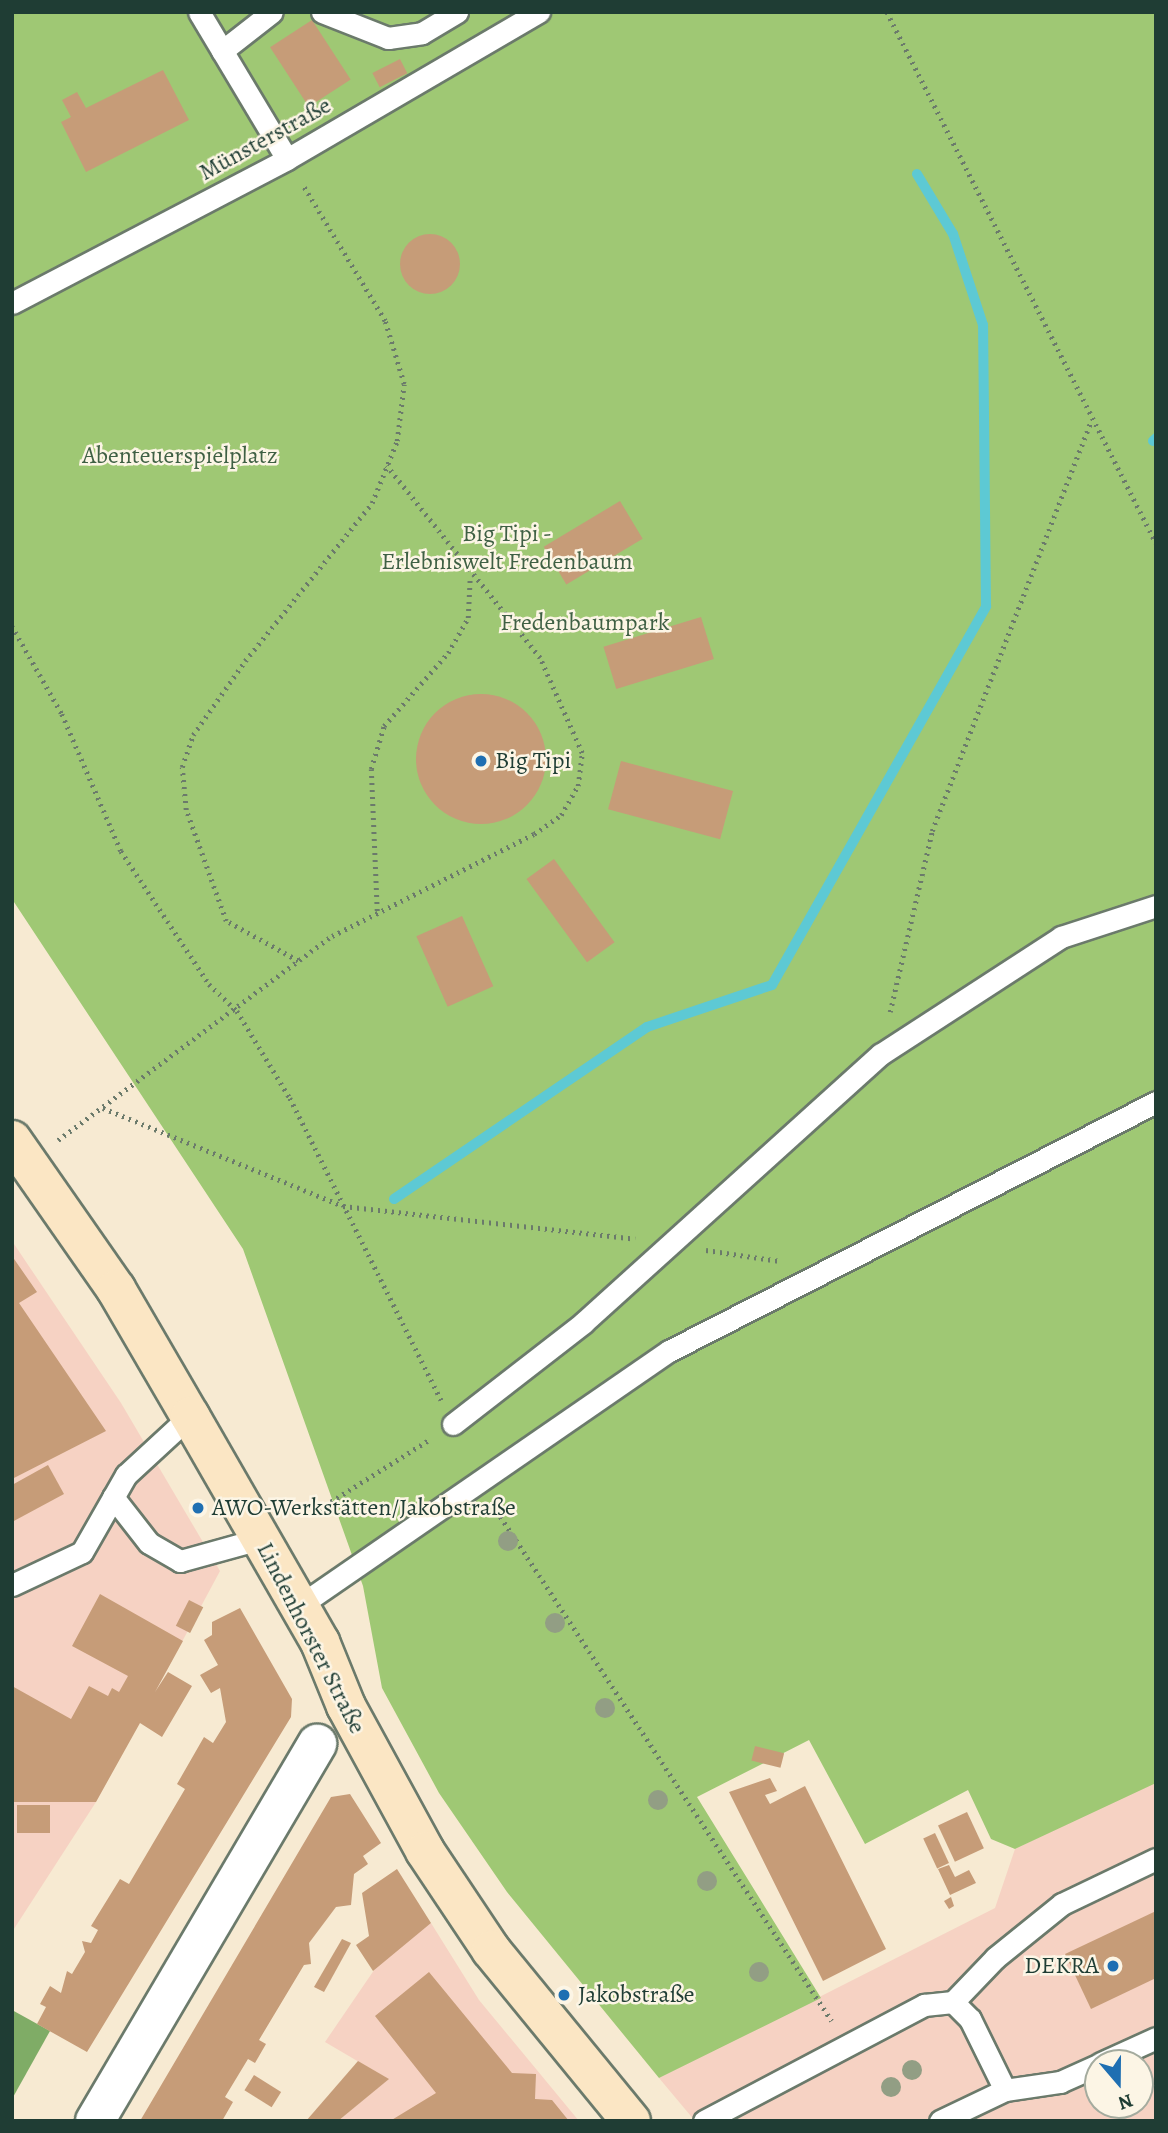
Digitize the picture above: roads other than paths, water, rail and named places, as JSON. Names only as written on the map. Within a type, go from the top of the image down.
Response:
[{"type":"street","name":"Lindenhorster Straße","points":[[20,1151],[116,1289],[190,1416],[299,1606],[425,1852],[491,1950],[631,2121]]},
{"type":"street","points":[[95,2121],[317,1744]]},
{"type":"lane","points":[[199,12],[287,159]]},
{"type":"lane","points":[[222,51],[272,12]]},
{"type":"lane","points":[[322,12],[388,38],[422,33],[457,12]]},
{"type":"lane","name":"Münsterstraße","points":[[12,303],[287,159],[538,12]]},
{"type":"lane","points":[[453,1424],[671,1245],[881,1054],[1061,937],[1156,906]]},
{"type":"lane","points":[[299,1606],[670,1351],[1156,1102]]},
{"type":"lane","points":[[12,1585],[82,1552],[126,1475],[190,1416]]},
{"type":"lane","points":[[113,1497],[149,1544],[180,1561],[260,1539]]},
{"type":"lane","points":[[704,2121],[924,2005],[953,2002],[995,1958],[1062,1905],[1156,1859]]},
{"type":"lane","points":[[953,2002],[970,2019],[1004,2090]]},
{"type":"lane","points":[[1132,2049],[1156,2038]]},
{"type":"lane","points":[[940,2121],[1004,2090],[1060,2082],[1084,2071]]},
{"type":"waterway","points":[[394,1199],[647,1027],[772,985],[986,606],[983,325],[953,234],[917,174]]},
{"type":"waterway","points":[[1153,441],[1156,438]]},
{"type":"place","name":"Big Tipi","points":[[481,761]]},
{"type":"place","name":"AWO-Werkstätten/Jakobstraße","points":[[198,1508]]},
{"type":"place","name":"DEKRA","points":[[1113,1966]]},
{"type":"place","name":"Jakobstraße","points":[[564,1995]]},
{"type":"park label","name":"Abenteuerspielplatz","points":[[180,456]]},
{"type":"park label","name":"Big Tipi - Erlebniswelt Fredenbaum","points":[[507,548]]},
{"type":"park label","name":"Fredenbaumpark","points":[[585,623]]}]
